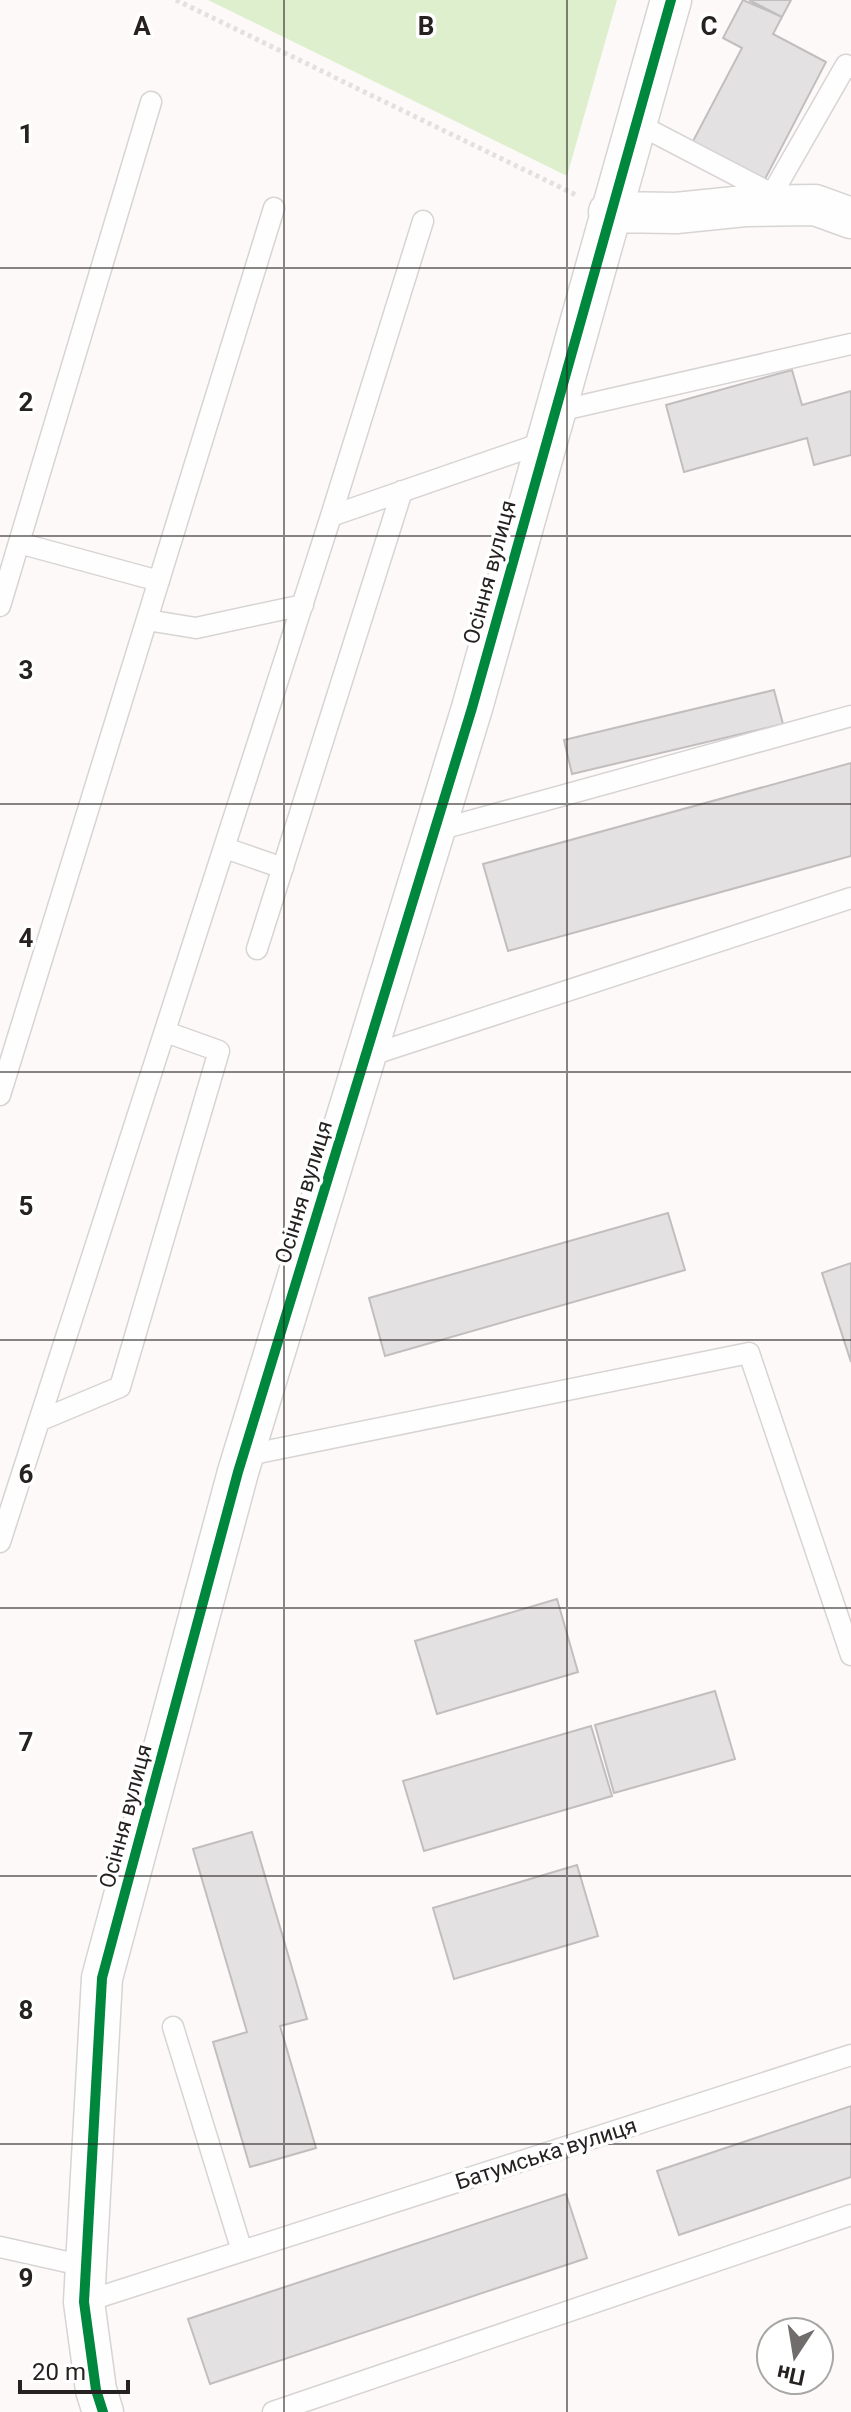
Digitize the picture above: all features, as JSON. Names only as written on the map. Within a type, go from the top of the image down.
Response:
[{"type":"street","name":"Осіння вулиця","points":[[103,2412],[96,2390],[84,2284],[102,1978],[243,1456],[434,831],[671,0]]},
{"type":"street","points":[[609,212],[676,213],[745,206],[815,205],[851,218]]},
{"type":"lane","points":[[634,122],[772,194],[846,65],[851,68]]},
{"type":"lane","points":[[0,606],[151,102]]},
{"type":"lane","points":[[1,1091],[274,208]]},
{"type":"lane","points":[[0,1542],[303,605],[423,221]]},
{"type":"lane","points":[[331,516],[402,491],[550,427],[851,344]]},
{"type":"lane","points":[[257,949],[402,491]]},
{"type":"lane","points":[[19,543],[159,581]]},
{"type":"lane","points":[[147,620],[196,628],[303,605]]},
{"type":"lane","points":[[434,831],[851,716]]},
{"type":"lane","points":[[225,848],[283,868]]},
{"type":"lane","points":[[365,1057],[851,898]]},
{"type":"lane","points":[[41,1420],[120,1387],[219,1051],[166,1032]]},
{"type":"lane","points":[[243,1456],[749,1353],[851,1655]]},
{"type":"lane","points":[[173,2027],[242,2251]]},
{"type":"lane","name":"Батумська вулиця","points":[[84,2284],[242,2251],[851,2055]]},
{"type":"lane","points":[[273,2412],[851,2215]]},
{"type":"lane","points":[[0,2247],[84,2284]]},
{"type":"path","points":[[176,0],[545,180]]},
{"type":"green space","points":[[208,0],[617,0],[567,176]]},
{"type":"building","points":[[743,0],[782,17],[773,34],[826,62],[764,181],[692,143],[742,48],[723,38]]},
{"type":"building","points":[[749,0],[791,0],[782,17]]},
{"type":"building","points":[[792,370],[802,405],[851,391],[851,455],[814,465],[807,438],[684,472],[666,405]]},
{"type":"building","points":[[774,690],[783,724],[572,774],[564,740]]},
{"type":"building","points":[[851,763],[851,856],[508,951],[483,864]]},
{"type":"building","points":[[668,1213],[685,1270],[385,1356],[369,1298]]},
{"type":"building","points":[[851,1263],[851,1362],[822,1273]]},
{"type":"building","points":[[557,1599],[578,1672],[437,1714],[415,1641]]},
{"type":"building","points":[[715,1691],[735,1759],[614,1793],[595,1725]]},
{"type":"building","points":[[591,1726],[612,1796],[424,1851],[403,1781]]},
{"type":"building","points":[[252,1832],[307,2019],[280,2026],[316,2148],[250,2167],[213,2042],[247,2032],[193,1849]]},
{"type":"building","points":[[577,1865],[598,1936],[454,1979],[433,1908]]},
{"type":"building","points":[[851,2106],[851,2177],[679,2235],[657,2171]]},
{"type":"building","points":[[566,2194],[587,2258],[210,2384],[188,2319]]},
{"type":"cycle path","points":[[103,2412],[96,2390],[84,2302],[102,1978],[238,1472],[472,708],[671,0]]}]
